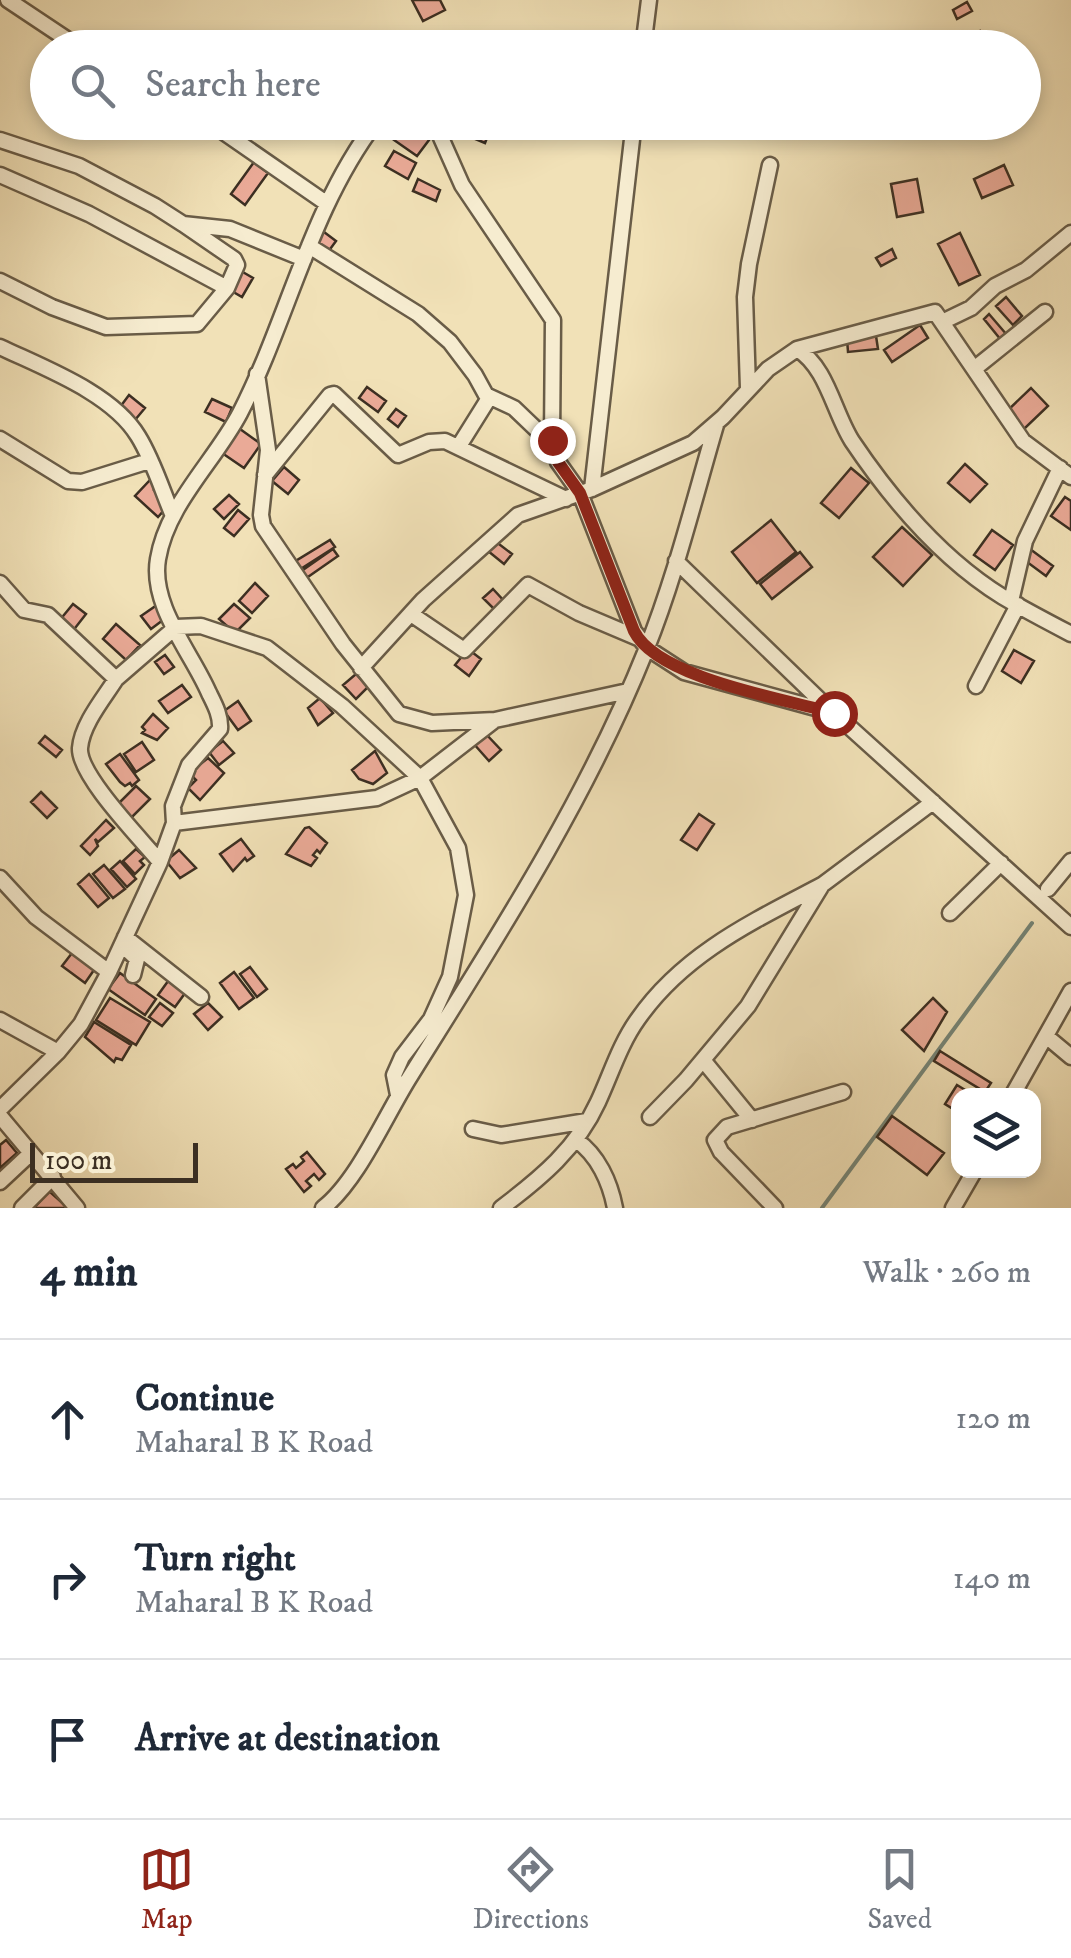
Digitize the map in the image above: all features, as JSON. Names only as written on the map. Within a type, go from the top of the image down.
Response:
[{"type":"street","points":[[8,0],[53,30]]},
{"type":"street","points":[[645,30],[648,0]]},
{"type":"street","points":[[0,140],[79,166],[155,206],[236,262],[227,288],[197,324],[188,327],[143,324],[122,328],[89,323],[0,281]]},
{"type":"street","points":[[236,140],[326,203]]},
{"type":"street","points":[[77,1208],[0,1112],[58,1052],[106,992],[109,972],[160,862],[174,823],[173,806],[190,765],[220,729],[221,722],[197,665],[162,601],[158,560],[173,516],[240,414],[326,203],[365,140]]},
{"type":"street","points":[[442,140],[462,185],[553,320],[552,440],[558,462],[580,494],[642,643]]},
{"type":"street","points":[[580,494],[631,140]]},
{"type":"street","points":[[748,388],[745,297],[770,165]]},
{"type":"street","points":[[0,175],[90,214],[227,288]]},
{"type":"street","points":[[183,224],[230,229],[306,253],[386,292],[438,330],[475,374],[482,392],[514,408],[538,431]]},
{"type":"street","points":[[942,322],[971,308],[995,286],[1026,270],[1071,233]]},
{"type":"street","points":[[361,668],[411,614],[510,521],[693,443],[784,356],[935,312],[1023,441],[1065,473],[1025,542],[1014,603],[976,686]]},
{"type":"street","points":[[974,369],[1046,312]]},
{"type":"street","points":[[0,346],[77,384],[123,418],[138,436],[173,516]]},
{"type":"street","points":[[797,350],[816,366],[851,439],[907,512],[963,568],[1014,603],[1071,634]]},
{"type":"street","points":[[256,372],[268,450],[261,514],[267,535],[361,668],[399,714],[432,723],[494,720],[628,691]]},
{"type":"street","points":[[265,475],[332,394],[398,455],[429,442],[445,441],[580,494]]},
{"type":"street","points":[[459,446],[489,398]]},
{"type":"street","points":[[323,1208],[350,1180],[520,899],[628,691],[642,643],[676,560],[716,424]]},
{"type":"street","points":[[0,439],[68,480],[82,482],[150,461]]},
{"type":"street","points":[[676,560],[834,713],[1071,927]]},
{"type":"street","points":[[0,583],[24,610],[48,615],[116,679]]},
{"type":"street","points":[[411,614],[464,650],[528,585],[642,643],[684,672],[834,713]]},
{"type":"street","points":[[160,862],[85,769],[79,750],[89,722],[116,679],[176,627],[201,626],[267,648],[342,706],[420,778],[458,848],[466,895],[450,977],[432,1019],[402,1057],[394,1075],[398,1095]]},
{"type":"street","points":[[174,823],[377,798],[420,778],[494,720]]},
{"type":"street","points":[[501,1208],[542,1178],[576,1140],[638,1019],[677,974],[726,936],[822,884],[933,802]]},
{"type":"street","points":[[1048,890],[1071,861]]},
{"type":"street","points":[[950,913],[1001,863]]},
{"type":"street","points":[[0,878],[36,917],[109,972]]},
{"type":"street","points":[[650,1117],[748,1006],[822,884]]},
{"type":"street","points":[[123,941],[137,960],[133,976]]},
{"type":"street","points":[[123,941],[201,997]]},
{"type":"street","points":[[1017,1088],[1071,991]]},
{"type":"street","points":[[0,1020],[58,1052]]},
{"type":"street","points":[[1046,1036],[1071,1057]]},
{"type":"street","points":[[703,1060],[752,1120]]},
{"type":"street","points":[[775,1208],[720,1152],[715,1140],[727,1127],[843,1092]]},
{"type":"street","points":[[473,1129],[502,1135],[588,1121]]},
{"type":"street","points":[[576,1140],[591,1150],[615,1208]]},
{"type":"street","points":[[0,1182],[32,1153]]},
{"type":"street","points":[[22,1208],[53,1178]]},
{"type":"street","points":[[954,1208],[971,1178]]},
{"type":"building","points":[[412,0],[440,0],[445,10],[423,21]]},
{"type":"building","points":[[967,2],[972,11],[957,19],[953,10]]},
{"type":"building","points":[[394,140],[429,140],[417,156]]},
{"type":"building","points":[[394,151],[416,163],[408,179],[385,166]]},
{"type":"building","points":[[254,162],[268,173],[245,205],[231,194]]},
{"type":"building","points":[[1004,165],[1013,185],[982,198],[974,179]]},
{"type":"building","points":[[418,179],[440,190],[436,201],[413,191]]},
{"type":"building","points":[[917,179],[923,212],[897,217],[891,184]]},
{"type":"building","points":[[324,232],[336,241],[328,252],[316,242]]},
{"type":"building","points":[[960,233],[980,275],[959,285],[938,244]]},
{"type":"building","points":[[892,249],[896,258],[881,266],[876,258]]},
{"type":"building","points":[[241,271],[253,278],[242,297],[230,290]]},
{"type":"building","points":[[1006,297],[1022,316],[1013,325],[996,306]]},
{"type":"building","points":[[989,314],[1007,335],[1001,340],[984,319]]},
{"type":"building","points":[[920,325],[928,338],[892,362],[884,350]]},
{"type":"building","points":[[876,336],[878,349],[848,352],[847,339]]},
{"type":"building","points":[[367,387],[386,401],[378,412],[359,398]]},
{"type":"building","points":[[1031,388],[1048,406],[1024,429],[1007,411]]},
{"type":"building","points":[[129,395],[145,408],[135,420],[120,407]]},
{"type":"building","points":[[212,399],[232,408],[226,422],[205,412]]},
{"type":"building","points":[[396,409],[406,416],[398,427],[388,419]]},
{"type":"building","points":[[240,429],[261,444],[244,468],[222,453]]},
{"type":"building","points":[[965,464],[987,484],[970,502],[948,483]]},
{"type":"building","points":[[284,467],[299,480],[288,494],[272,481]]},
{"type":"building","points":[[851,468],[869,483],[839,518],[821,503]]},
{"type":"building","points":[[150,480],[166,508],[158,517],[135,496]]},
{"type":"building","points":[[229,495],[239,504],[224,519],[214,509]]},
{"type":"building","points":[[1065,497],[1071,501],[1071,530],[1051,516]]},
{"type":"building","points":[[238,510],[249,519],[234,536],[224,528]]},
{"type":"building","points":[[771,520],[796,552],[757,583],[732,552]]},
{"type":"building","points":[[902,527],[932,555],[903,586],[873,557]]},
{"type":"building","points":[[992,530],[1013,545],[995,570],[974,555]]},
{"type":"building","points":[[330,540],[335,547],[299,570],[294,562]]},
{"type":"building","points":[[495,541],[512,554],[504,564],[488,551]]},
{"type":"building","points":[[333,549],[338,556],[305,579],[300,572]]},
{"type":"building","points":[[1030,549],[1053,566],[1046,576],[1023,559]]},
{"type":"building","points":[[800,552],[812,567],[772,599],[760,584]]},
{"type":"building","points":[[255,583],[268,596],[252,613],[239,601]]},
{"type":"building","points":[[493,589],[505,602],[496,611],[483,598]]},
{"type":"building","points":[[73,604],[86,614],[72,632],[59,621]]},
{"type":"building","points":[[234,604],[250,618],[235,633],[219,619]]},
{"type":"building","points":[[157,605],[167,617],[151,629],[141,616]]},
{"type":"building","points":[[116,624],[140,645],[126,660],[103,639]]},
{"type":"building","points":[[468,649],[481,659],[469,676],[455,665]]},
{"type":"building","points":[[1014,650],[1034,661],[1021,683],[1002,671]]},
{"type":"building","points":[[165,655],[174,667],[164,674],[155,662]]},
{"type":"building","points":[[356,674],[368,687],[356,699],[343,685]]},
{"type":"building","points":[[182,685],[191,697],[168,713],[159,701]]},
{"type":"building","points":[[320,698],[333,713],[318,725],[308,708]]},
{"type":"building","points":[[238,701],[251,721],[238,730],[224,711]]},
{"type":"building","points":[[153,714],[168,728],[157,740],[142,733],[142,727]]},
{"type":"building","points":[[485,733],[501,750],[489,761],[473,743]]},
{"type":"building","points":[[45,736],[62,750],[56,757],[39,743]]},
{"type":"building","points":[[223,741],[234,753],[219,765],[209,752]]},
{"type":"building","points":[[142,742],[154,760],[136,772],[124,754]]},
{"type":"building","points":[[375,751],[387,773],[373,784],[359,779],[352,770]]},
{"type":"building","points":[[120,754],[139,780],[132,786],[120,782],[106,764]]},
{"type":"building","points":[[208,758],[224,773],[200,800],[188,788],[196,780],[193,770]]},
{"type":"building","points":[[136,786],[150,799],[131,818],[117,805]]},
{"type":"building","points":[[41,792],[57,808],[47,818],[31,802]]},
{"type":"building","points":[[699,814],[714,824],[697,850],[681,840]]},
{"type":"building","points":[[106,820],[114,828],[98,842],[95,839],[98,846],[90,855],[81,846]]},
{"type":"building","points":[[309,827],[327,843],[320,853],[317,850],[313,855],[317,858],[311,866],[286,854]]},
{"type":"building","points":[[241,839],[254,856],[247,861],[245,858],[233,871],[220,854]]},
{"type":"building","points":[[136,849],[145,857],[140,861],[144,865],[135,874],[123,861]]},
{"type":"building","points":[[179,850],[196,868],[180,878],[166,861]]},
{"type":"building","points":[[120,861],[136,879],[127,887],[111,869]]},
{"type":"building","points":[[104,865],[125,889],[113,898],[93,874]]},
{"type":"building","points":[[89,874],[109,898],[98,907],[78,884]]},
{"type":"building","points":[[72,953],[94,970],[85,983],[62,966]]},
{"type":"building","points":[[250,967],[267,989],[257,997],[240,974]]},
{"type":"building","points":[[234,972],[254,998],[239,1009],[220,983]]},
{"type":"building","points":[[120,973],[156,999],[145,1015],[108,989]]},
{"type":"building","points":[[171,977],[188,989],[175,1007],[158,995]]},
{"type":"building","points":[[110,998],[150,1022],[136,1045],[96,1020]]},
{"type":"building","points":[[933,998],[947,1012],[924,1051],[902,1030]]},
{"type":"building","points":[[160,1003],[173,1013],[162,1026],[149,1017]]},
{"type":"building","points":[[208,1003],[222,1017],[208,1030],[194,1014]]},
{"type":"building","points":[[94,1022],[131,1045],[122,1060],[116,1058],[114,1062],[85,1037]]},
{"type":"building","points":[[940,1051],[991,1083],[988,1088],[978,1088],[934,1061]]},
{"type":"building","points":[[892,1116],[944,1153],[927,1175],[877,1137]]},
{"type":"building","points":[[6,1140],[17,1153],[0,1168],[0,1145]]},
{"type":"building","points":[[307,1152],[325,1174],[319,1180],[314,1174],[306,1181],[311,1186],[304,1192],[286,1169],[293,1164],[296,1168]]},
{"type":"building","points":[[49,1191],[68,1208],[34,1208]]},
{"type":"waterway","points":[[822,1208],[1032,923]]},
{"type":"route","points":[[552,440],[558,462],[580,493],[634,631],[647,648],[684,672],[834,713]]}]
